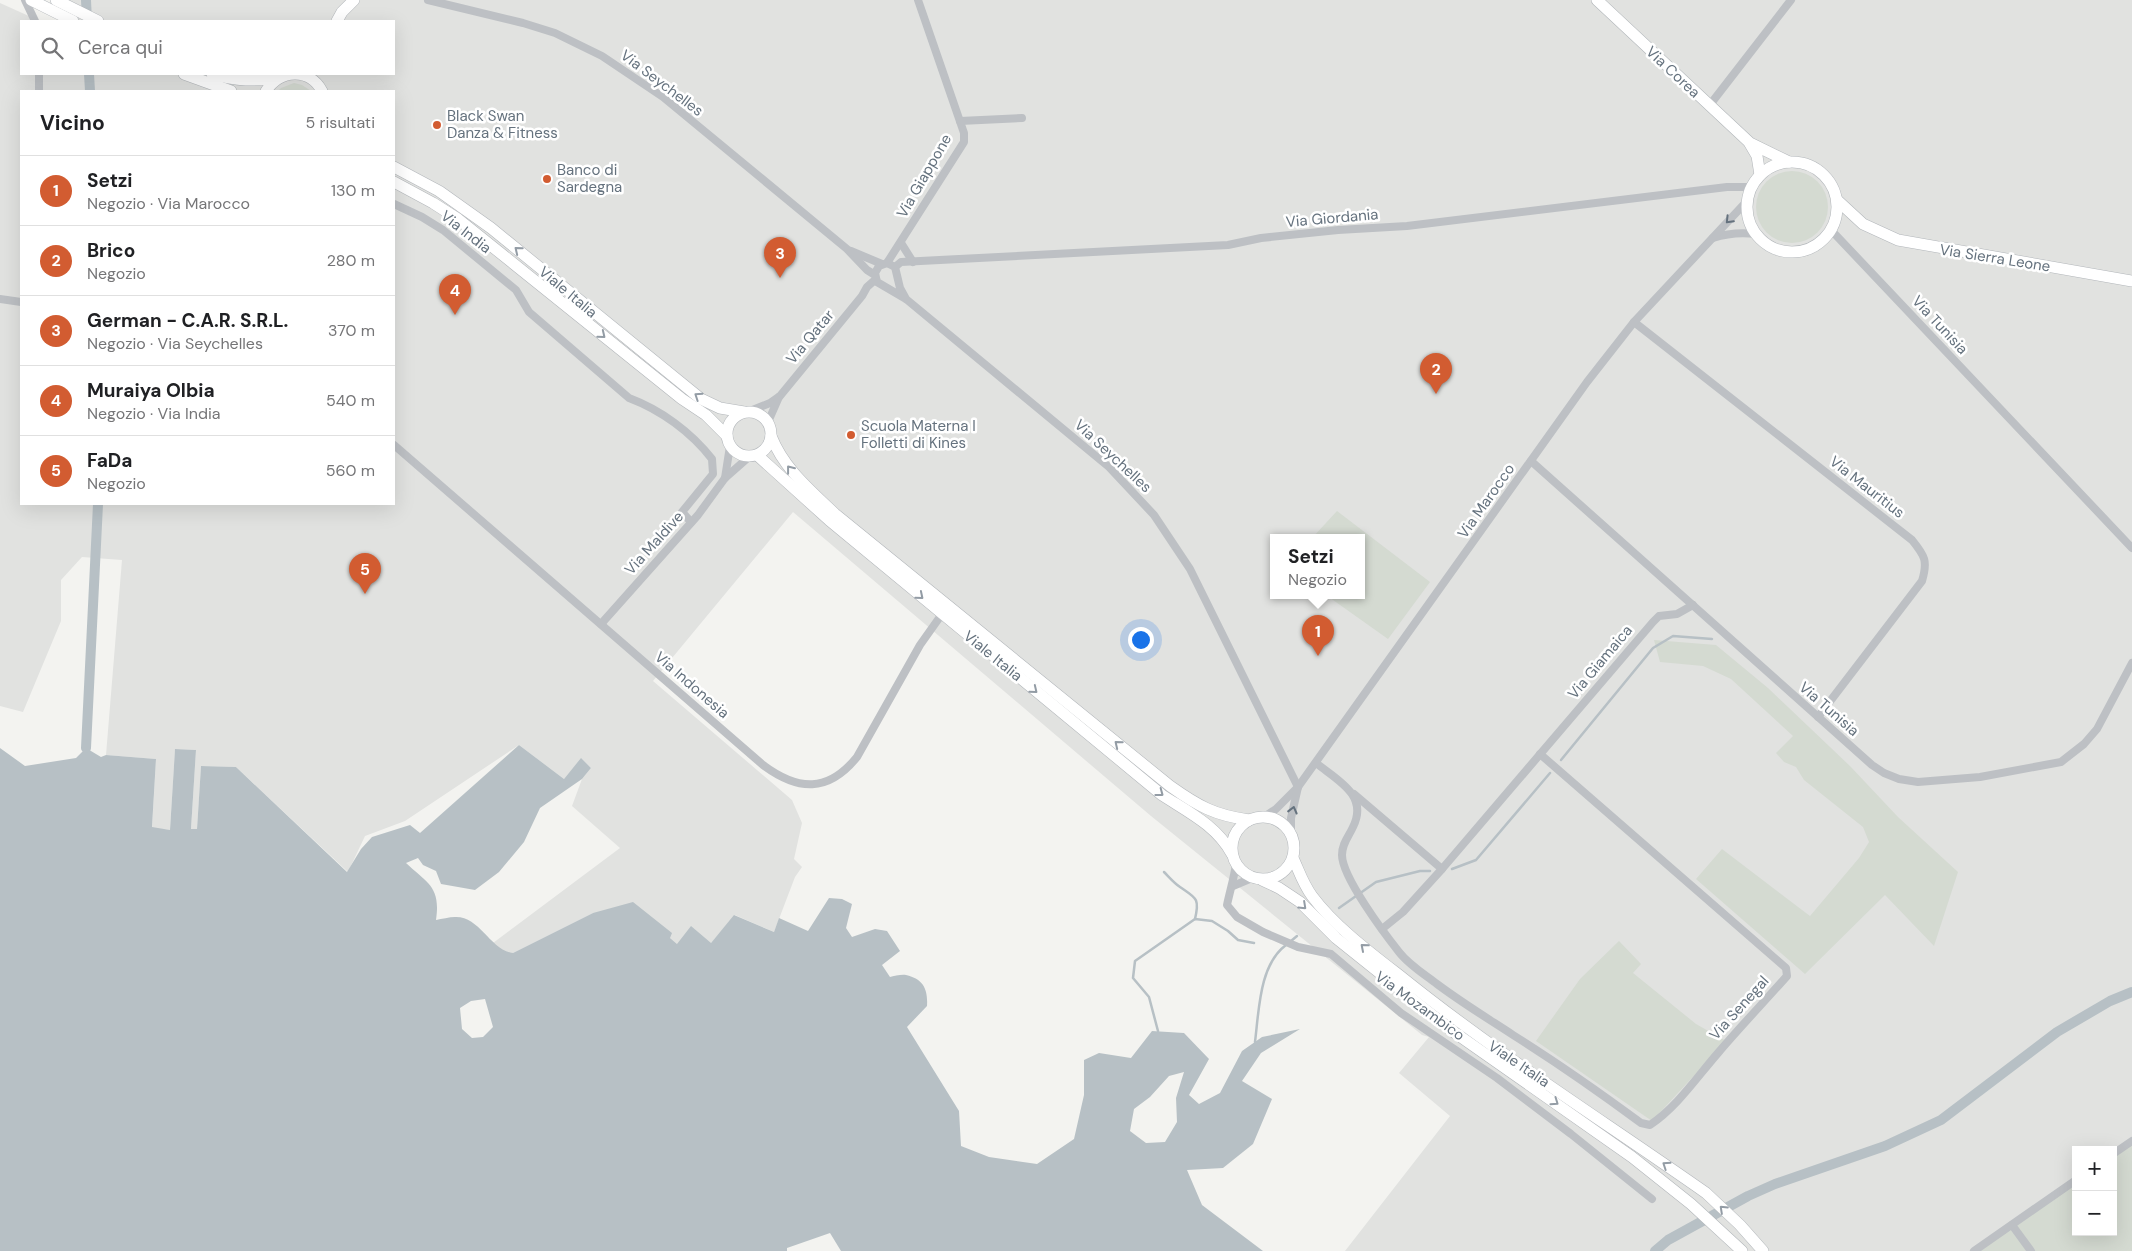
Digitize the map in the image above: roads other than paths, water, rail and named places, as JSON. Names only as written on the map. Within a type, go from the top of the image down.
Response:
[{"type":"main road","points":[[31,0],[71,18],[89,20]]},
{"type":"main road","points":[[56,0],[71,18]]},
{"type":"main road","points":[[339,17],[344,0]]},
{"type":"main road","points":[[339,17],[354,0]]},
{"type":"main road","name":"Via Corea","points":[[1597,0],[1750,143]]},
{"type":"main road","points":[[187,75],[228,90]]},
{"type":"main road","points":[[216,75],[241,81],[263,80],[286,75],[304,75],[314,81],[321,90]]},
{"type":"main road","points":[[267,90],[271,83],[286,75]]},
{"type":"main road","points":[[321,75],[321,90]]},
{"type":"main road","points":[[1750,143],[1789,162],[1806,164],[1822,174],[1832,186],[1837,200],[1833,226],[1820,243],[1807,250],[1792,252],[1780,250],[1766,244],[1756,234],[1748,214],[1748,200],[1752,187],[1760,175],[1773,166],[1789,162]]},
{"type":"main road","points":[[1750,143],[1757,156],[1760,175]]},
{"type":"main road","name":"Viale Italia","points":[[395,168],[439,191],[491,228],[701,399],[720,408],[747,411]]},
{"type":"main road","name":"Viale Italia","points":[[395,183],[433,203],[484,239],[682,399],[706,415],[728,441]]},
{"type":"main road","name":"Via Sierra Leone","points":[[1837,200],[1863,224],[1898,240],[2132,280]]},
{"type":"main road","name":"Via Sierra Leone","points":[[1833,226],[1863,224]]},
{"type":"main road","points":[[747,411],[762,415],[768,422],[771,436],[768,446],[753,455],[740,454],[728,441],[726,430],[730,421],[747,411]]},
{"type":"main road","name":"Viale Italia","points":[[771,436],[782,459],[795,475],[835,514],[1170,786],[1206,810],[1224,816],[1249,820]]},
{"type":"main road","name":"Viale Italia","points":[[753,455],[1162,795],[1217,832],[1234,859]]},
{"type":"main road","points":[[1264,817],[1280,821],[1291,833],[1295,850],[1289,868],[1272,879],[1257,879],[1242,872],[1234,859],[1232,844],[1235,834],[1241,826],[1249,820],[1264,817]]},
{"type":"main road","name":"Viale Italia","points":[[1293,858],[1304,884],[1312,896],[1326,912],[1365,948],[1457,1022],[1706,1193],[1740,1225],[1763,1251]]},
{"type":"main road","name":"Viale Italia","points":[[1257,879],[1279,888],[1300,902],[1336,938],[1451,1030],[1632,1157],[1691,1204],[1742,1251]]},
{"type":"street","points":[[24,0],[34,20]]},
{"type":"street","name":"Via Seychelles","points":[[428,0],[523,23],[555,34],[602,56],[663,98],[847,249],[879,281],[906,299],[1109,467],[1154,515],[1190,569],[1298,787]]},
{"type":"street","name":"Via Giappone","points":[[879,281],[877,268],[884,264],[901,243],[964,142],[964,132],[918,0]]},
{"type":"street","points":[[1709,106],[1791,0]]},
{"type":"street","points":[[39,75],[39,90]]},
{"type":"street","name":"Via Giappone","points":[[960,121],[1022,118]]},
{"type":"street","name":"Via Giordania","points":[[879,281],[892,284],[901,262],[1228,245],[1262,238],[1338,230],[1407,226],[1727,188],[1752,187]]},
{"type":"street","name":"Via Marocco","points":[[1264,817],[1276,809],[1298,787],[1316,763],[1587,382],[1634,322],[1748,200]]},
{"type":"street","name":"Via India","points":[[395,204],[422,217],[443,230],[516,290],[529,312],[629,398],[646,404],[696,440],[712,459],[713,474],[682,512],[692,522]]},
{"type":"street","name":"Via Tunisia","points":[[1833,226],[2132,548]]},
{"type":"street","points":[[1709,240],[1727,233],[1756,234]]},
{"type":"street","points":[[901,243],[913,262]]},
{"type":"street","name":"Via Giappone","points":[[896,273],[901,243]]},
{"type":"street","name":"Via Seychelles","points":[[847,249],[884,264],[896,273],[906,299]]},
{"type":"street","name":"Via Qatar","points":[[780,396],[862,296],[867,287],[879,281]]},
{"type":"street","points":[[0,300],[20,302]]},
{"type":"street","name":"Via Mauritius","points":[[1634,322],[1912,540],[1923,553],[1926,565],[1922,581],[1818,717]]},
{"type":"street","points":[[747,411],[770,403],[780,396]]},
{"type":"street","points":[[768,422],[780,396]]},
{"type":"street","name":"Via Maldive","points":[[725,478],[728,441]]},
{"type":"street","name":"Via Indonesia","points":[[395,446],[763,765],[788,781],[804,784],[829,781],[838,777],[850,766],[861,751],[920,645],[942,614]]},
{"type":"street","name":"Via Maldive","points":[[601,624],[692,522],[725,478],[753,455]]},
{"type":"street","name":"Via Tunisia","points":[[1531,460],[1884,774],[1918,782],[1980,777],[2061,762],[2097,729],[2132,663]]},
{"type":"street","name":"Via Giamaica","points":[[1540,754],[1659,616],[1677,614],[1693,605]]},
{"type":"street","points":[[1382,928],[1403,912],[1540,754]]},
{"type":"street","name":"Via Senegal","points":[[1352,792],[1358,806],[1358,815],[1344,842],[1342,854],[1344,868],[1356,890],[1400,953],[1432,980],[1641,1123],[1650,1125],[1688,1089],[1718,1052],[1787,976],[1786,968],[1540,754]]},
{"type":"street","points":[[1316,763],[1442,868]]},
{"type":"street","name":"Via Marocco","points":[[1291,833],[1291,818],[1298,787]]},
{"type":"street","name":"Via Mozambico","points":[[1234,859],[1233,886],[1227,905],[1237,917],[1284,942],[1331,954],[1401,1013],[1497,1078],[1652,1199]]},
{"type":"street","points":[[1233,886],[1257,879]]},
{"type":"street","points":[[2117,1151],[2132,1141]]},
{"type":"street","points":[[1974,1251],[2072,1183]]},
{"type":"street","points":[[2012,1225],[2031,1251]]},
{"type":"waterway","points":[[86,0],[87,20]]},
{"type":"waterway","points":[[89,75],[90,90]]},
{"type":"waterway","points":[[86,748],[98,505]]},
{"type":"waterway","points":[[1561,760],[1653,648],[1673,636],[1712,639]]},
{"type":"waterway","points":[[1452,869],[1476,860],[1550,773]]},
{"type":"waterway","points":[[1339,908],[1376,882],[1420,871],[1430,871]]},
{"type":"waterway","points":[[1164,872],[1195,899],[1197,903],[1195,919]]},
{"type":"waterway","points":[[1158,1031],[1149,997],[1133,978],[1135,961],[1195,919],[1212,921],[1238,940],[1254,943]]},
{"type":"waterway","points":[[1291,941],[1297,936]]},
{"type":"waterway","points":[[1255,1042],[1259,1003],[1265,976],[1270,964],[1286,945]]},
{"type":"waterway","points":[[1655,1251],[1668,1240],[1748,1196],[1775,1184],[1885,1146],[1941,1120],[2057,1032],[2110,1001],[2132,992]]},
{"type":"place","name":"Black Swan Danza & Fitness","points":[[437,125]]},
{"type":"place","name":"Banco di Sardegna","points":[[547,179]]},
{"type":"place","name":"German - C.A.R. S.R.L.","points":[[780,278]]},
{"type":"place","name":"Muraiya Olbia","points":[[455,315]]},
{"type":"place","name":"Brico","points":[[1436,394]]},
{"type":"place","name":"Scuola Materna I Folletti di Kines","points":[[851,435]]},
{"type":"place","name":"FaDa","points":[[365,594]]},
{"type":"place","name":"Setzi","points":[[1318,656]]}]
